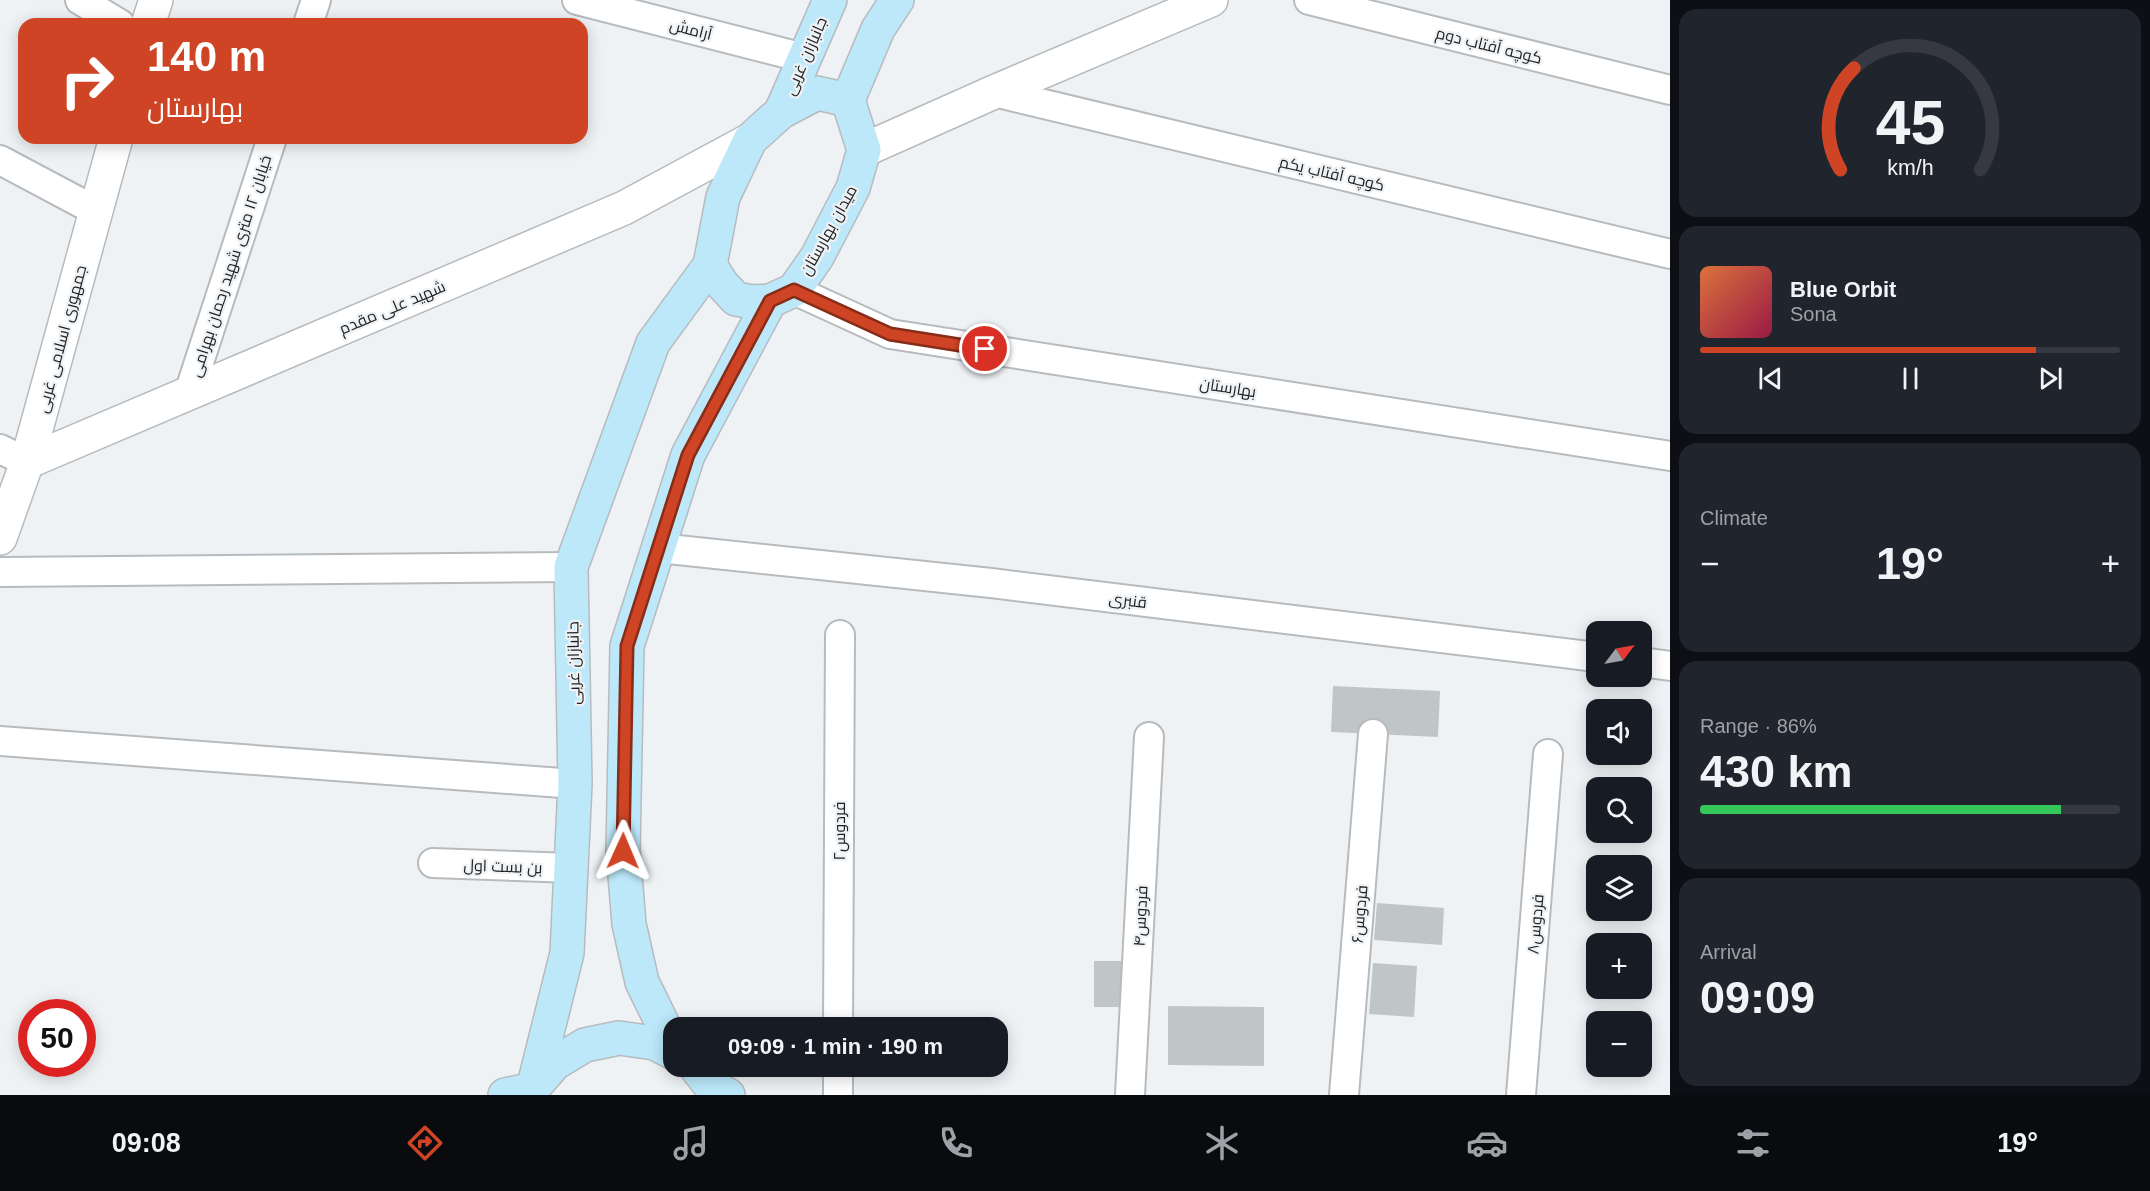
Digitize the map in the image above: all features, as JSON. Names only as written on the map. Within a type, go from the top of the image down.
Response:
[{"type":"main road","name":"جانبازان غربی","points":[[781,112],[830,0]]},
{"type":"main road","points":[[864,150],[848,100],[878,29],[897,0]]},
{"type":"main road","points":[[782,296],[753,302],[736,299],[722,284],[710,265],[723,197],[750,140],[781,112],[817,93],[848,100]]},
{"type":"main road","name":"میدان بهارستان","points":[[782,296],[817,256],[854,188],[864,150]]},
{"type":"main road","name":"جانبازان غربی","points":[[522,1093],[567,953],[573,868],[575,784],[571,567],[653,343],[710,265]]},
{"type":"main road","points":[[663,1025],[642,982],[629,924],[623,851],[627,646],[688,455],[782,296]]},
{"type":"main road","points":[[522,1093],[555,1063],[585,1045],[619,1038],[654,1043],[663,1048]]},
{"type":"street","points":[[81,0],[110,18]]},
{"type":"street","points":[[150,18],[156,0]]},
{"type":"street","points":[[310,18],[316,0]]},
{"type":"street","name":"آرامش","points":[[577,0],[804,58]]},
{"type":"street","points":[[864,150],[1211,0]]},
{"type":"street","name":"کوچه آفتاب دوم","points":[[1309,0],[1670,90]]},
{"type":"street","name":"کوچه آفتاب یکم","points":[[994,92],[1670,254]]},
{"type":"street","name":"شهید علی مقدم","points":[[14,455],[189,393],[624,208],[750,140]]},
{"type":"street","name":"جمهوری اسلامی غربی","points":[[0,538],[14,455],[96,211],[114,144]]},
{"type":"street","name":"خیابان ۱۲ متری شهید رحمان بهرامی","points":[[189,393],[270,144]]},
{"type":"street","points":[[0,160],[96,211]]},
{"type":"street","name":"بهارستان","points":[[782,296],[890,334],[1670,456]]},
{"type":"street","name":"قنبری","points":[[658,548],[991,583],[1586,656]]},
{"type":"street","points":[[0,572],[571,567]]},
{"type":"street","name":"فردوس۲","points":[[838,1017],[840,635]]},
{"type":"street","points":[[1652,664],[1670,666]]},
{"type":"street","name":"فردوس۶","points":[[1344,1095],[1373,734]]},
{"type":"street","name":"فردوس۴","points":[[1130,1095],[1149,737]]},
{"type":"street","points":[[0,741],[575,784]]},
{"type":"street","name":"فردوس۸","points":[[1521,1095],[1548,754]]},
{"type":"street","name":"بن بست اول","points":[[433,863],[573,868]]},
{"type":"street","points":[[838,1077],[838,1095]]},
{"type":"building","points":[[1333,686],[1440,691],[1438,737],[1331,732]]},
{"type":"building","points":[[1377,903],[1444,908],[1442,945],[1374,940]]},
{"type":"building","points":[[1094,961],[1144,961],[1144,1007],[1094,1007]]},
{"type":"building","points":[[1373,963],[1417,966],[1414,1017],[1369,1014]]},
{"type":"building","points":[[1168,1006],[1264,1007],[1264,1066],[1168,1065]]},
{"type":"route","points":[[623,851],[627,646],[688,455],[770,301],[794,290],[890,334],[985,349]]}]
